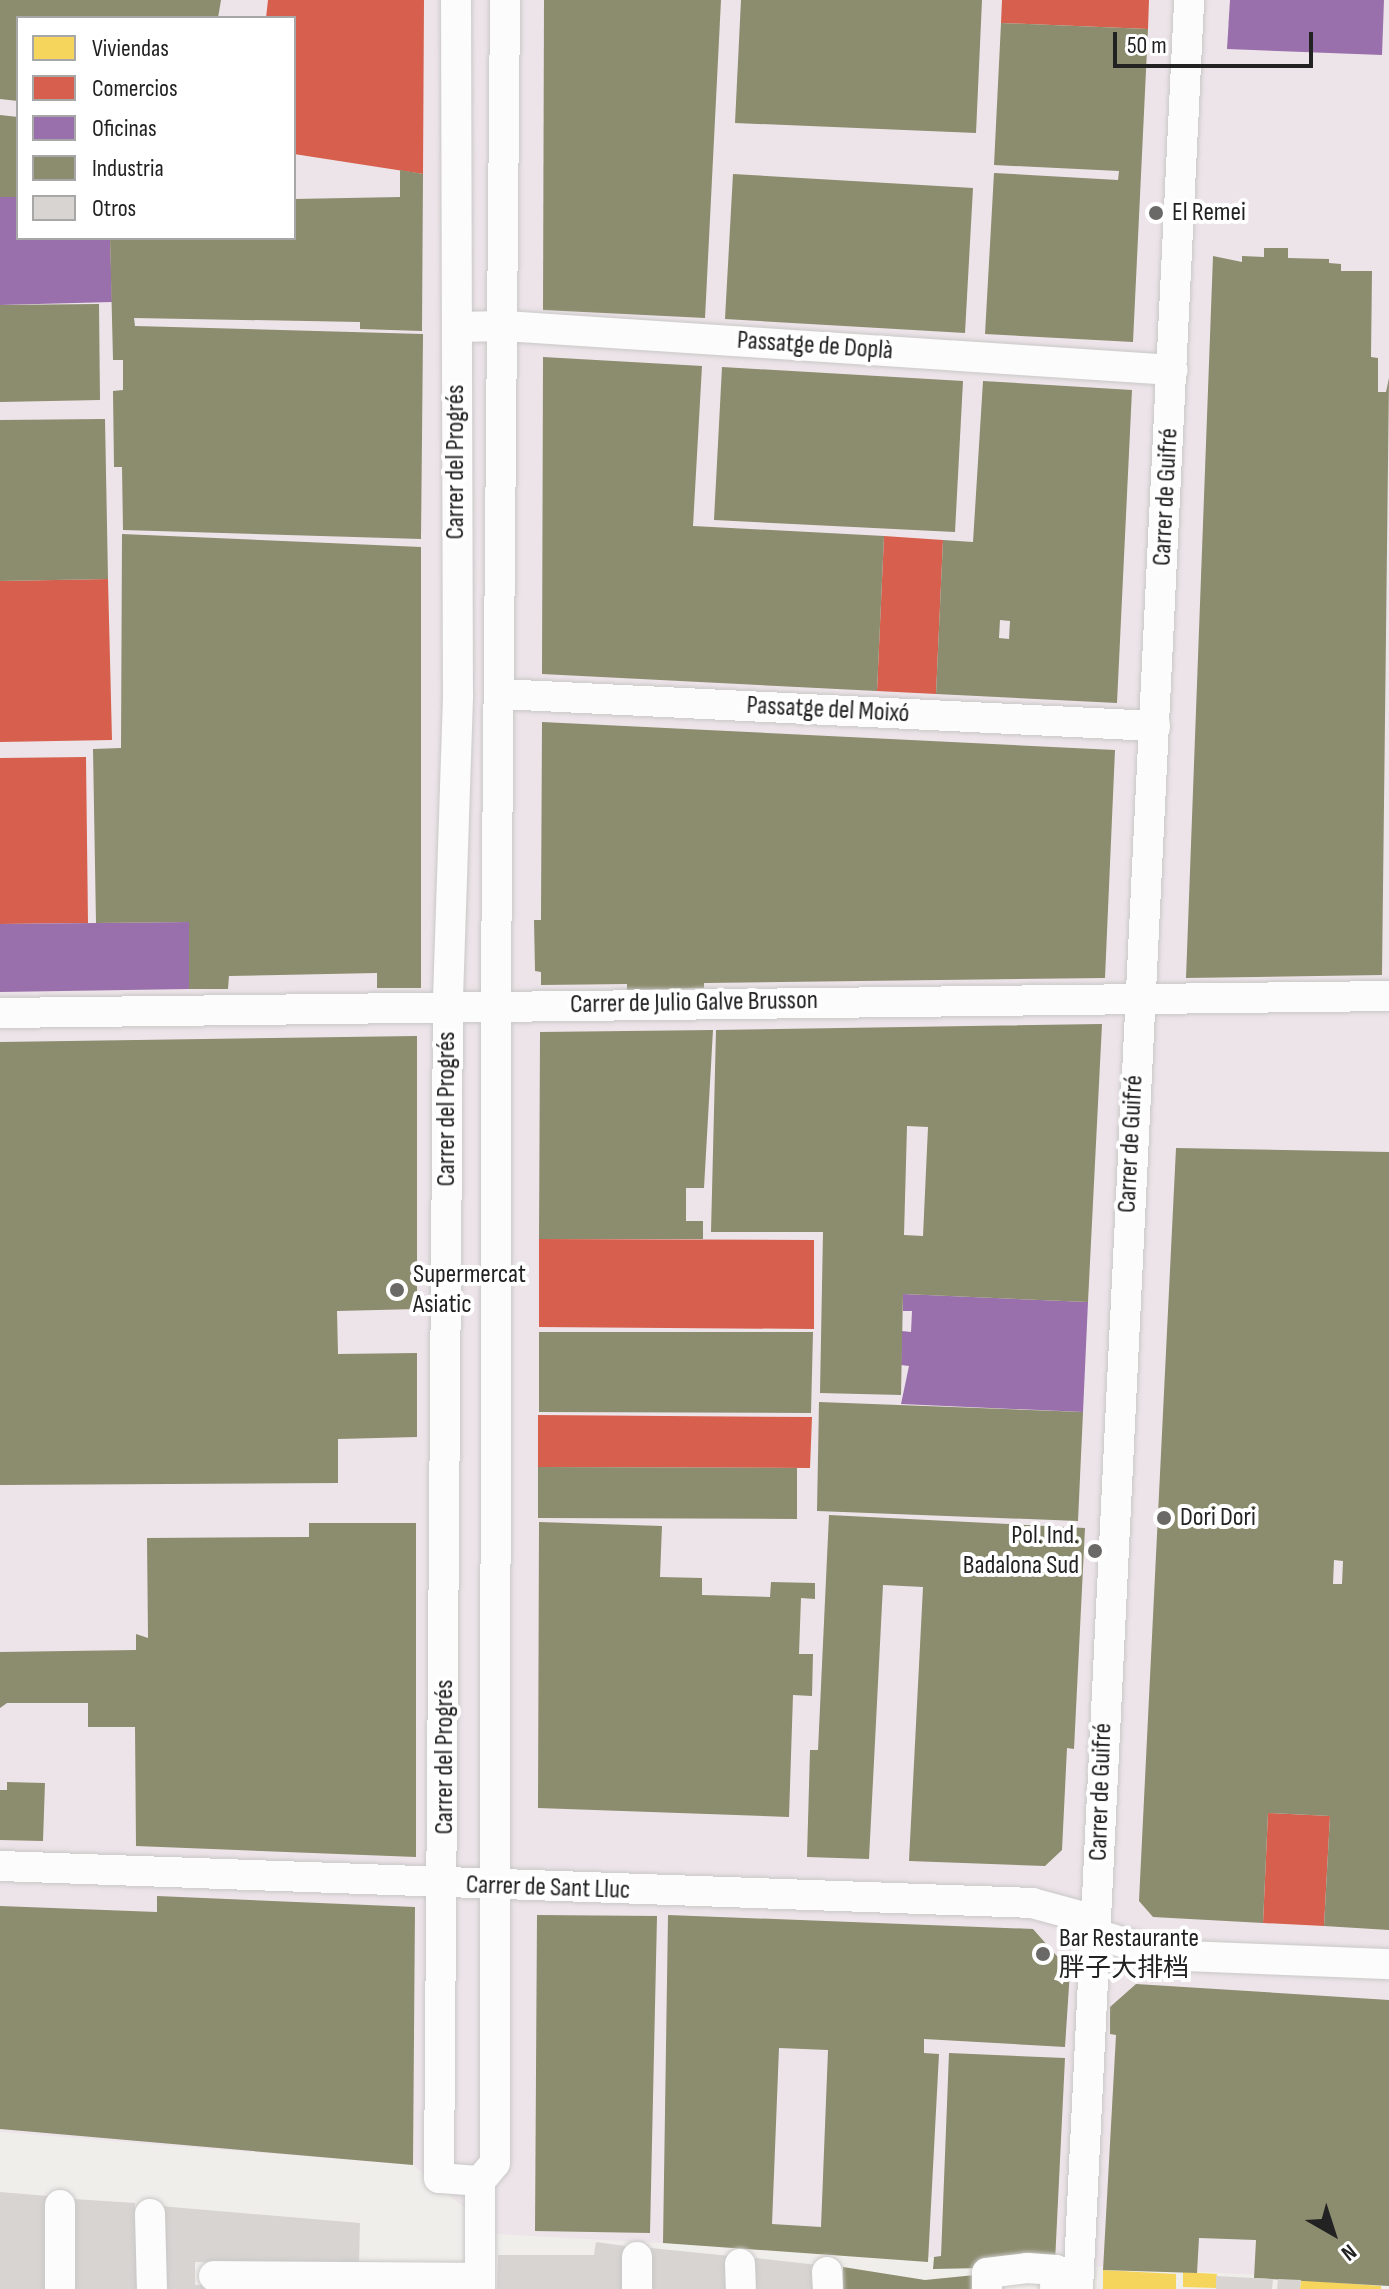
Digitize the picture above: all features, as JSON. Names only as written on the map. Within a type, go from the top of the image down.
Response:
[{"type":"street","name":"Carrer del Progrés","points":[[456,0],[458,697],[448,1006],[445,1885],[439,2178],[480,2181]]},
{"type":"street","name":"Carrer del Progrés","points":[[480,2284],[480,2181],[495,2163],[505,0]]},
{"type":"street","name":"Carrer de Guifré","points":[[1078,2289],[1138,998],[1155,726],[1189,0]]},
{"type":"street","name":"Passatge de Doplà","points":[[457,327],[505,326],[1173,370]]},
{"type":"street","name":"Passatge del Moixó","points":[[500,694],[1155,726]]},
{"type":"street","name":"Carrer de Julio Galve Brusson","points":[[0,1013],[498,1004],[1389,996]]},
{"type":"street","name":"Carrer de Sant Lluc","points":[[0,1866],[496,1887],[1032,1903],[1163,1955],[1389,1964]]},
{"type":"street","points":[[60,2205],[60,2289]]},
{"type":"street","points":[[150,2214],[152,2289]]},
{"type":"street","points":[[637,2257],[637,2289]]},
{"type":"street","points":[[987,2289],[987,2273],[1027,2268],[1056,2270],[1055,2289]]},
{"type":"street","points":[[214,2276],[480,2284]]},
{"type":"shaded area","points":[[0,0],[1389,0],[1389,2282],[496,2234],[413,2165],[0,2132]]},
{"type":"building: Viviendas","points":[[1103,2270],[1176,2274],[1176,2289],[1103,2289]]},
{"type":"building: Viviendas","points":[[1183,2272],[1217,2274],[1216,2288],[1183,2287]]},
{"type":"building: Viviendas","points":[[1301,2280],[1381,2286],[1381,2289],[1300,2289]]},
{"type":"building: Comercios","points":[[268,0],[424,0],[423,174],[296,154],[296,16],[266,16]]},
{"type":"building: Comercios","points":[[1002,0],[1149,0],[1148,29],[1001,23]]},
{"type":"building: Comercios","points":[[884,536],[943,540],[936,694],[877,691]]},
{"type":"building: Comercios","points":[[108,579],[112,740],[0,742],[0,581]]},
{"type":"building: Comercios","points":[[86,757],[88,923],[0,924],[0,758]]},
{"type":"building: Comercios","points":[[539,1239],[814,1240],[814,1329],[539,1327]]},
{"type":"building: Comercios","points":[[538,1415],[812,1417],[810,1468],[538,1467]]},
{"type":"building: Comercios","points":[[1268,1813],[1330,1816],[1324,1926],[1263,1923]]},
{"type":"building: Oficinas","points":[[1230,0],[1384,0],[1382,55],[1227,49]]},
{"type":"building: Oficinas","points":[[0,197],[16,197],[16,240],[110,240],[112,302],[0,305]]},
{"type":"building: Oficinas","points":[[189,922],[189,989],[0,992],[0,924]]},
{"type":"building: Oficinas","points":[[903,1294],[1088,1302],[1083,1412],[901,1404],[909,1366],[901,1365],[902,1331],[911,1332],[912,1311],[903,1311]]},
{"type":"building: Industria","points":[[0,0],[221,0],[218,16],[16,16],[16,101],[0,99]]},
{"type":"building: Industria","points":[[544,0],[721,0],[705,318],[543,310]]},
{"type":"building: Industria","points":[[741,0],[982,0],[976,133],[735,123]]},
{"type":"building: Industria","points":[[1001,23],[1148,29],[1133,342],[985,334],[994,173],[1118,180],[1119,171],[994,165]]},
{"type":"building: Industria","points":[[0,115],[16,117],[16,197],[0,197]]},
{"type":"building: Industria","points":[[400,170],[423,174],[422,331],[360,329],[360,322],[134,318],[135,326],[423,334],[421,539],[123,530],[122,467],[114,467],[113,391],[123,390],[123,360],[113,360],[110,240],[296,240],[296,199],[400,197]]},
{"type":"building: Industria","points":[[733,174],[973,188],[965,333],[725,319]]},
{"type":"building: Industria","points":[[1264,248],[1288,248],[1288,258],[1329,259],[1329,263],[1341,264],[1341,271],[1372,271],[1371,357],[1378,358],[1378,392],[1386,392],[1389,378],[1382,975],[1186,978],[1213,256],[1242,262],[1242,256],[1264,257]]},
{"type":"building: Industria","points":[[99,304],[100,400],[0,402],[0,305]]},
{"type":"building: Industria","points":[[543,357],[702,366],[693,526],[884,536],[877,691],[542,674]]},
{"type":"building: Industria","points":[[722,367],[963,381],[955,532],[714,520]]},
{"type":"building: Industria","points":[[983,381],[1132,390],[1117,703],[936,694],[943,540],[973,542]],"holes":[[[1000,620],[1010,621],[1009,639],[999,638]]]},
{"type":"building: Industria","points":[[105,419],[108,579],[0,581],[0,420]]},
{"type":"building: Industria","points":[[122,534],[421,547],[421,988],[377,988],[377,973],[229,976],[228,989],[189,989],[189,922],[96,923],[93,749],[121,748]]},
{"type":"building: Industria","points":[[542,722],[1115,750],[1105,978],[704,983],[704,988],[627,990],[627,984],[541,985],[541,972],[535,971],[534,920],[541,920]]},
{"type":"building: Industria","points":[[1102,1024],[1088,1302],[903,1294],[901,1395],[820,1393],[823,1232],[711,1232],[716,1030]],"holes":[[[907,1126],[928,1127],[923,1236],[904,1235]]]},
{"type":"building: Industria","points":[[713,1030],[704,1188],[686,1188],[686,1221],[703,1221],[703,1239],[539,1239],[540,1032]]},
{"type":"building: Industria","points":[[417,1036],[417,1309],[337,1311],[338,1354],[417,1353],[417,1437],[338,1439],[338,1483],[0,1485],[0,1042]]},
{"type":"building: Industria","points":[[1176,1148],[1389,1152],[1389,1930],[1324,1926],[1330,1816],[1268,1813],[1263,1923],[1153,1917],[1139,1901]],"holes":[[[1334,1560],[1343,1561],[1342,1584],[1333,1584]]]},
{"type":"building: Industria","points":[[539,1332],[813,1332],[811,1413],[539,1412]]},
{"type":"building: Industria","points":[[819,1402],[1083,1412],[1078,1521],[817,1511]]},
{"type":"building: Industria","points":[[538,1467],[797,1468],[797,1519],[538,1518]]},
{"type":"building: Industria","points":[[829,1515],[1085,1528],[1074,1749],[1067,1748],[1062,1850],[1045,1866],[909,1861],[923,1587],[883,1585],[869,1859],[807,1857],[810,1750],[818,1750]]},
{"type":"building: Industria","points":[[539,1522],[662,1526],[660,1577],[702,1578],[702,1595],[770,1597],[771,1582],[815,1583],[815,1599],[801,1598],[799,1654],[813,1654],[812,1696],[793,1695],[789,1817],[538,1808]]},
{"type":"building: Industria","points":[[309,1523],[416,1523],[416,1857],[136,1846],[135,1727],[88,1727],[88,1703],[7,1703],[0,1708],[0,1652],[136,1650],[136,1634],[148,1638],[147,1538],[309,1537]]},
{"type":"building: Industria","points":[[7,1782],[45,1783],[43,1841],[0,1840],[0,1790],[7,1790]]},
{"type":"building: Industria","points":[[157,1896],[415,1907],[413,2165],[0,2129],[0,1906],[157,1912]]},
{"type":"building: Industria","points":[[537,1915],[657,1916],[650,2233],[535,2231]]},
{"type":"building: Industria","points":[[668,1915],[1033,1929],[1070,1971],[1065,2047],[924,2039],[924,2053],[939,2054],[928,2262],[663,2243]],"holes":[[[779,2048],[828,2050],[821,2227],[772,2224]]]},
{"type":"building: Industria","points":[[1136,1984],[1389,2000],[1389,2286],[1254,2278],[1256,2240],[1199,2238],[1197,2273],[1103,2270],[1116,2035],[1110,2034],[1110,2007]]},
{"type":"building: Industria","points":[[949,2053],[1065,2058],[1055,2262],[983,2259],[983,2268],[933,2269],[934,2257],[941,2256]]},
{"type":"building: Industria","points":[[843,2267],[925,2280],[985,2274],[985,2289],[843,2289]]},
{"type":"building: Otros","points":[[0,2192],[48,2196],[50,2289],[0,2289]]},
{"type":"building: Otros","points":[[74,2199],[135,2203],[137,2289],[74,2289]]},
{"type":"building: Otros","points":[[160,2206],[360,2223],[359,2264],[195,2262],[195,2285],[387,2289],[162,2289]]},
{"type":"building: Otros","points":[[596,2242],[625,2246],[626,2289],[497,2289],[498,2255],[594,2255]]},
{"type":"building: Otros","points":[[651,2248],[730,2256],[730,2289],[651,2289]]},
{"type":"building: Otros","points":[[755,2258],[818,2265],[819,2289],[755,2289]]},
{"type":"building: Otros","points":[[1216,2276],[1273,2279],[1272,2289],[1216,2289]]},
{"type":"building: Otros","points":[[1278,2279],[1301,2280],[1300,2289],[1277,2289]]},
{"type":"place","name":"El Remei","points":[[1156,213]]},
{"type":"place","name":"Supermercat Asiatic","points":[[397,1290]]},
{"type":"place","name":"Dori Dori","points":[[1164,1518]]},
{"type":"place","name":"Pol. Ind. Badalona Sud","points":[[1095,1551]]},
{"type":"place","name":"Bar Restaurante 胖子大排档","points":[[1043,1954]]}]
